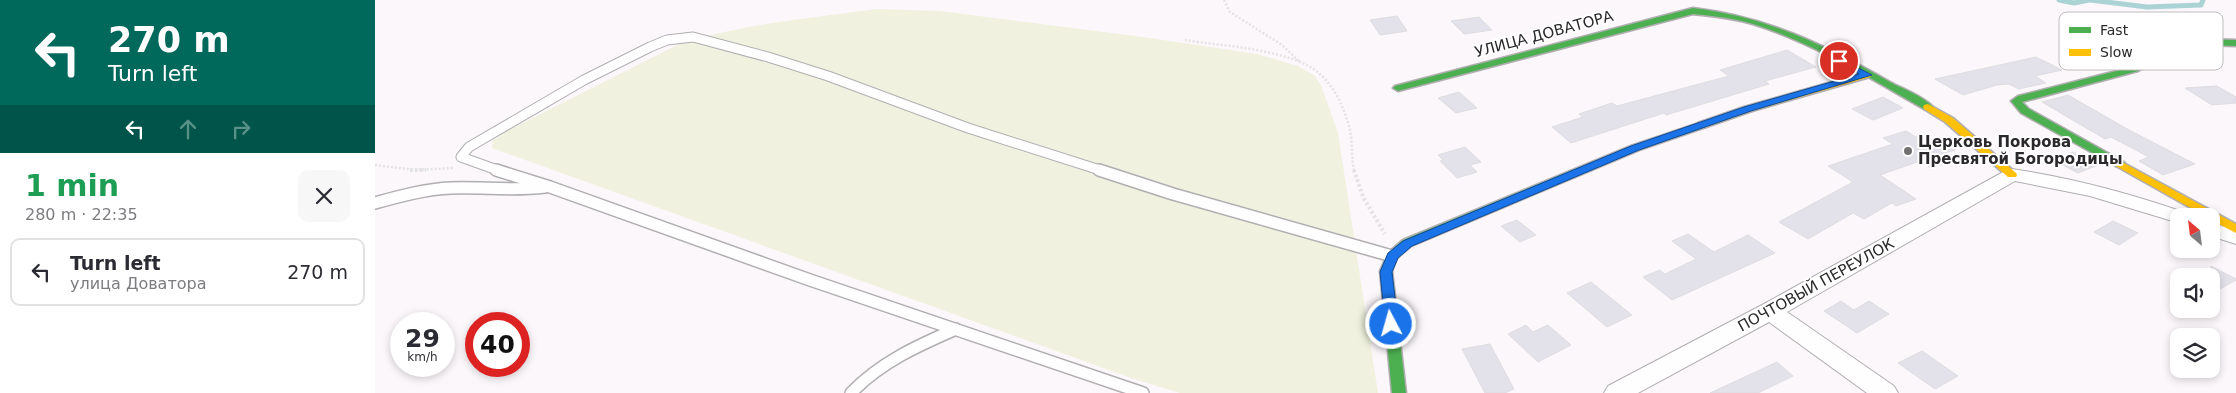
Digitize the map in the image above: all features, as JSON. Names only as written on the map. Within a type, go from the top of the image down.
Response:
[{"type":"street","name":"УЛИЦА ДОВАТОРА","points":[[1398,88],[1704,10],[1728,13],[1791,37],[1930,108],[1949,120],[2012,175]]},
{"type":"street","points":[[2223,44],[2236,44]]},
{"type":"street","points":[[2131,70],[2021,98],[2017,101],[2017,105],[2236,229]]},
{"type":"street","points":[[1399,393],[1386,272],[1392,256],[1407,244],[1635,148],[1747,109],[1867,75]]},
{"type":"street","points":[[2012,175],[2044,179],[2082,188],[2170,214]]},
{"type":"street","name":"ПОЧТОВЫЙ ПЕРЕУЛОК","points":[[1617,393],[1770,311],[2012,175]]},
{"type":"street","points":[[2220,232],[2236,238]]},
{"type":"street","points":[[1770,311],[1885,393]]},
{"type":"lane","points":[[1143,393],[811,280],[550,186],[476,164],[461,157],[469,147],[567,90],[650,47],[667,40],[693,37],[828,76],[967,128],[1173,194],[1392,256]]},
{"type":"lane","points":[[375,203],[424,192],[459,188],[519,191],[550,186]]},
{"type":"lane","points":[[851,393],[864,378],[889,360],[956,329]]},
{"type":"path","points":[[1224,0],[1230,12],[1281,45],[1300,62],[1321,75],[1334,90],[1351,131],[1354,172],[1359,186],[1388,240],[1392,256]]},
{"type":"path","points":[[1185,40],[1261,52],[1300,62]]},
{"type":"path","points":[[375,165],[389,169],[433,170],[476,164]]},
{"type":"green space","points":[[877,9],[940,11],[1143,37],[1257,54],[1298,66],[1314,75],[1321,85],[1338,133],[1378,393],[1180,393],[1134,379],[492,148],[493,140],[509,130],[679,44],[728,31]]},
{"type":"building","points":[[1397,16],[1407,31],[1380,35],[1370,20]]},
{"type":"building","points":[[1479,17],[1492,30],[1464,34],[1451,21]]},
{"type":"building","points":[[1787,50],[1816,67],[1765,81],[1769,84],[1666,115],[1664,113],[1571,143],[1552,127],[1583,117],[1579,114],[1612,103],[1617,106],[1729,76],[1720,70]]},
{"type":"building","points":[[2036,57],[2062,70],[2035,76],[2046,83],[2019,89],[2009,84],[1997,85],[1963,95],[1935,79]]},
{"type":"building","points":[[2217,86],[2236,97],[2236,103],[2212,105],[2185,88]]},
{"type":"building","points":[[1459,92],[1477,108],[1456,113],[1438,98]]},
{"type":"building","points":[[2068,95],[2129,130],[2195,164],[2163,175],[2139,161],[2149,157],[2111,137],[2105,139],[2042,102]]},
{"type":"building","points":[[1883,97],[1903,108],[1873,120],[1852,109]]},
{"type":"building","points":[[1906,131],[1916,137],[1938,140],[1955,150],[1944,153],[1955,160],[1931,168],[1920,161],[1880,175],[1916,199],[1896,206],[1892,203],[1864,219],[1853,213],[1808,239],[1779,222],[1853,182],[1828,166],[1893,144],[1883,138]]},
{"type":"building","points":[[1465,147],[1481,162],[1470,165],[1477,172],[1457,178],[1440,161],[1443,160],[1438,155]]},
{"type":"building","points":[[2073,152],[2098,165],[2078,173],[2053,160]]},
{"type":"building","points":[[1517,220],[1536,235],[1520,242],[1501,226]]},
{"type":"building","points":[[2113,221],[2138,233],[2119,245],[2094,232]]},
{"type":"building","points":[[1688,234],[1714,252],[1748,235],[1775,253],[1672,300],[1643,277],[1660,270],[1665,274],[1696,259],[1672,241]]},
{"type":"building","points":[[2220,271],[2236,279],[2220,289]]},
{"type":"building","points":[[1591,282],[1632,315],[1607,327],[1567,293]]},
{"type":"building","points":[[1841,301],[1854,310],[1869,301],[1889,314],[1857,333],[1824,311]]},
{"type":"building","points":[[1526,325],[1533,332],[1548,325],[1571,345],[1538,362],[1508,334]]},
{"type":"building","points":[[1490,344],[1514,389],[1505,393],[1485,393],[1462,349]]},
{"type":"building","points":[[1922,351],[1958,376],[1935,389],[1898,363]]},
{"type":"building","points":[[1777,362],[1793,376],[1758,393],[1710,393]]},
{"type":"waterway","points":[[2059,0],[2074,3],[2089,0]]},
{"type":"waterway","points":[[2090,0],[2147,7],[2201,5],[2203,0]]},
{"type":"traffic: fast","points":[[1398,88],[1693,11],[1755,22],[1785,33],[1844,60],[1928,107]]},
{"type":"traffic: fast","points":[[2223,43],[2236,43]]},
{"type":"traffic: fast","points":[[2120,164],[2025,111],[2016,101],[2021,98],[2131,70]]},
{"type":"traffic: fast","points":[[1399,393],[1386,271],[1392,256],[1407,243],[1635,148],[1702,125]]},
{"type":"traffic: slow","points":[[1702,125],[1748,109],[1867,75]]},
{"type":"traffic: slow","points":[[1928,107],[1949,120],[2012,175]]},
{"type":"traffic: slow","points":[[2120,164],[2236,229]]},
{"type":"place","name":"Церковь Покрова Пресвятой Богородицы","points":[[1908,151]]},
{"type":"route","points":[[1391,324],[1386,272],[1392,256],[1407,244],[1635,148],[1747,109],[1867,75],[1839,61]]}]
